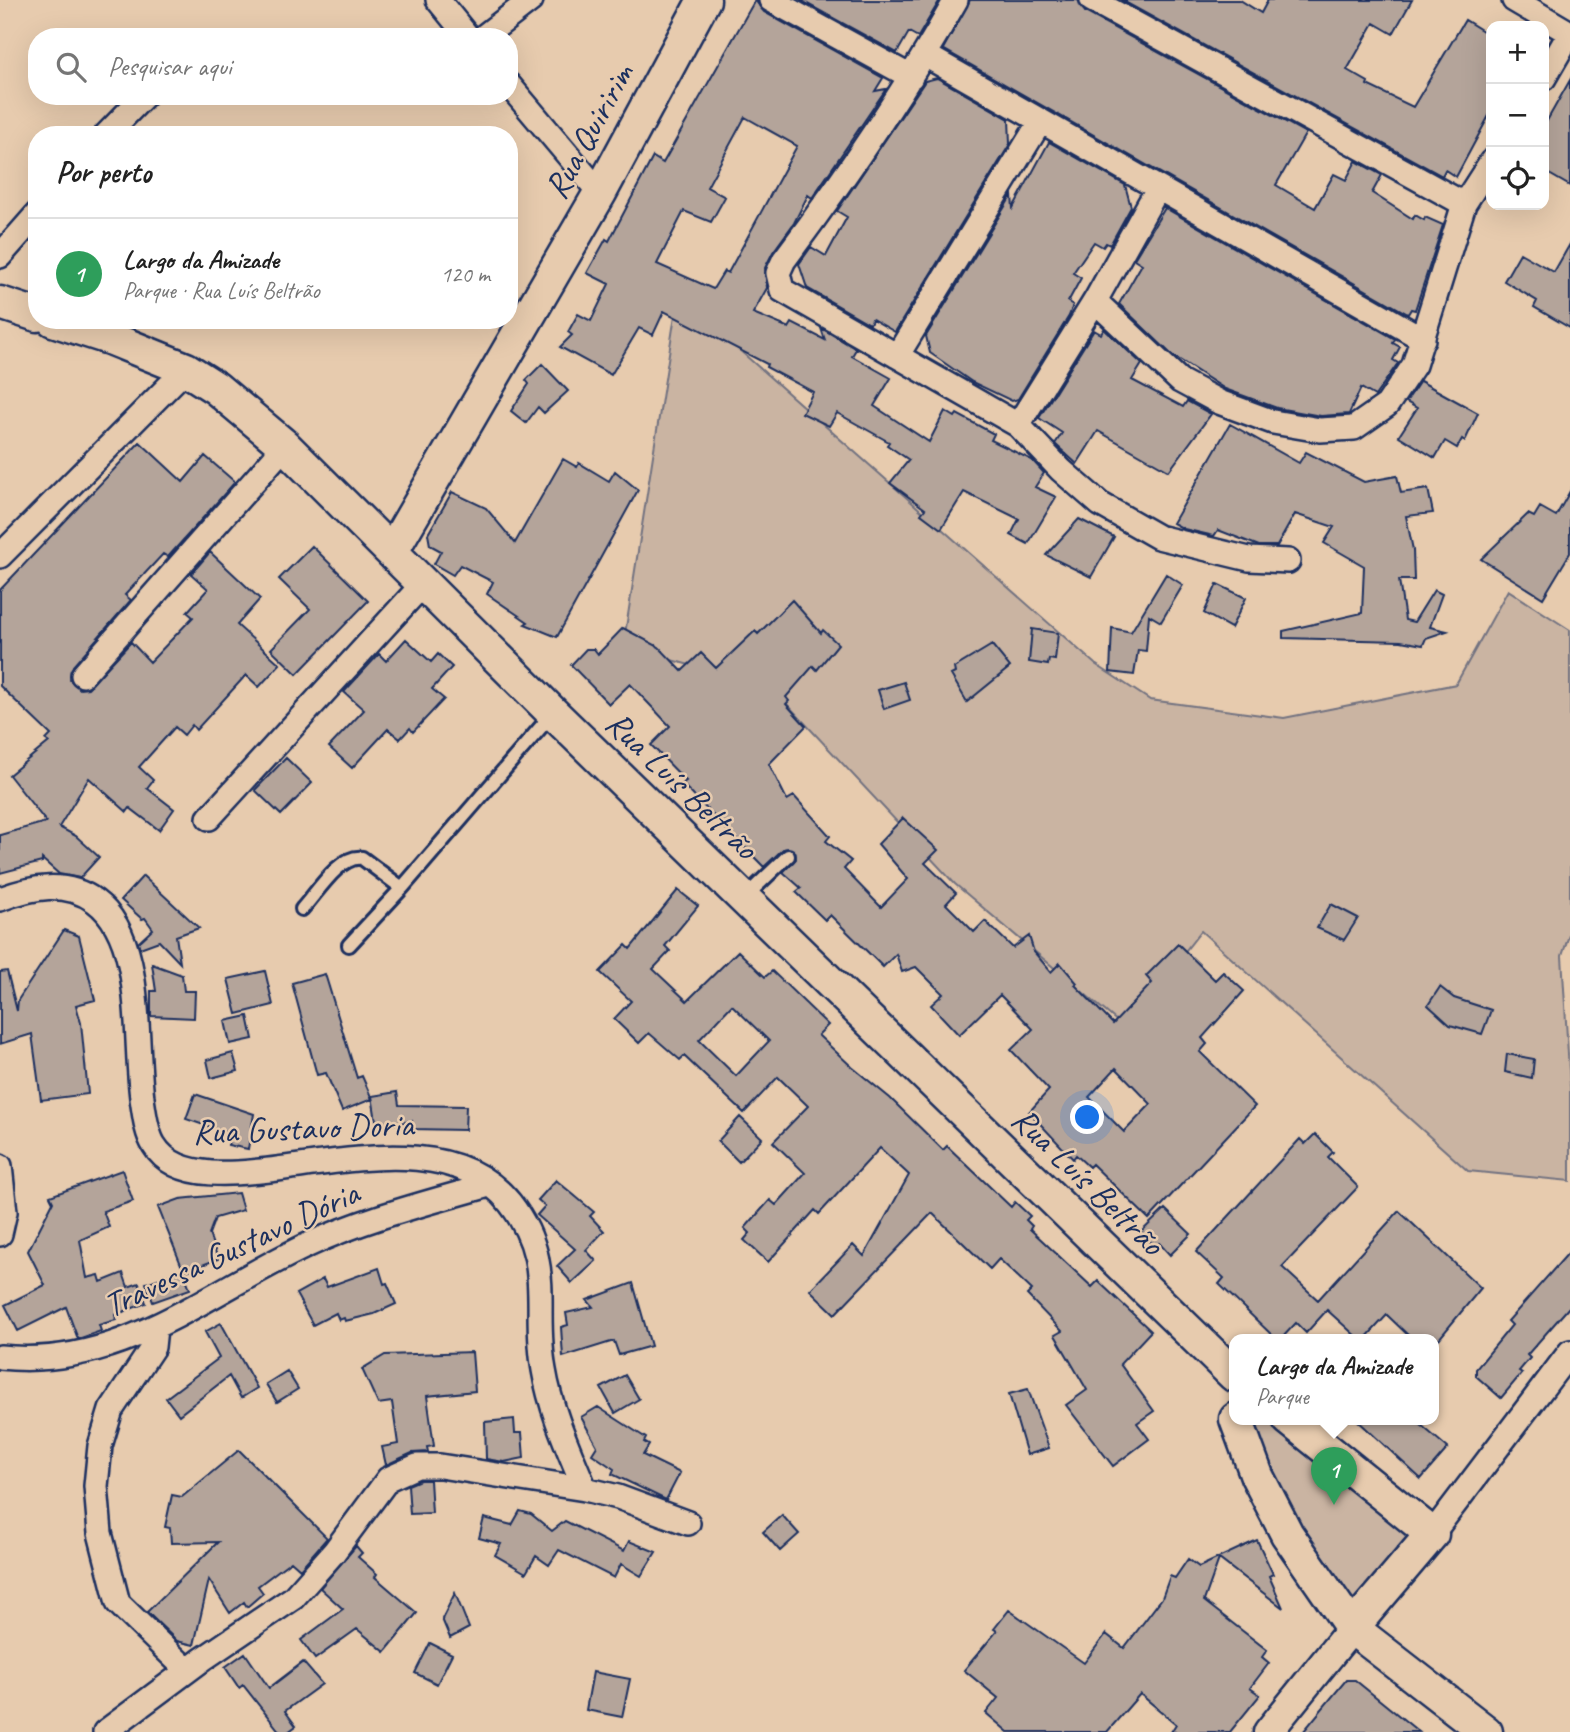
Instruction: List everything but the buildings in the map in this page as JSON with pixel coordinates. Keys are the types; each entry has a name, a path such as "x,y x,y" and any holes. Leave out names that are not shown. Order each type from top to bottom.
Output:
{"main road":[{"name":"Rua Quiririm","path":"392,551 600,193 704,0"},
{"path":"0,303 28,312"},
{"name":"Rua Luís Beltrão","path":"81,329 186,369 216,388 285,446 553,713 1227,1369"},
{"name":"Rua Luís Beltrão","path":"1238,1425 1257,1476 1287,1534 1352,1628 1486,1732"},
{"path":"1296,1425 1432,1534 1352,1628"}],"street":[{"path":"438,0 461,28"},
{"path":"495,28 531,0"},
{"path":"771,0 911,77"},
{"path":"956,0 925,55 836,190 783,260 778,273 779,283 787,295 1018,425 1060,470 1100,504 1158,537 1249,559 1288,561"},
{"path":"1092,0 1464,204"},
{"path":"1514,0 1570,33 1549,69"},
{"path":"925,55 1157,190 1423,339"},
{"path":"518,96 600,193"},
{"path":"115,126 135,105"},
{"path":"897,356 1040,122"},
{"path":"1095,301 1180,381 1219,402 1273,422 1320,430 1354,428 1387,405 1415,365 1464,204 1486,170"},
{"path":"1018,425 1095,301 1157,190"},
{"path":"0,256 28,224"},
{"path":"0,556 186,369"},
{"path":"83,674 285,446"},
{"path":"209,818 423,584"},
{"name":"Rua Gustavo Doria","path":"0,899 30,888 59,887 85,893 109,911 124,936 132,971 137,1069 146,1124 154,1145 170,1163 186,1170 202,1172 256,1172 368,1157 400,1156 453,1162 489,1185 509,1202 534,1244 539,1262 543,1367 548,1391 585,1489"},
{"path":"0,1166 5,1212 0,1234"},
{"name":"Travessa Gustavo Dória","path":"0,1357 51,1359 102,1350 155,1328 306,1246 368,1219 489,1185"},
{"path":"155,1328 153,1347 111,1410 100,1446 96,1486 100,1533 118,1603 187,1670"},
{"path":"1432,1534 1570,1352"},
{"path":"105,1732 187,1670 293,1598 334,1552 388,1479 416,1466 476,1469 585,1489 688,1523"},
{"path":"1268,1732 1352,1628"}],"lane":[{"path":"349,945 402,888 553,713"},
{"path":"743,898 788,856"},
{"path":"302,909 342,864 355,857 362,858 402,888"}],"shaded area":[{"path":"678,296 1095,664 1150,700 1284,718 1456,684 1508,590 1570,630 1570,932 1562,956 1570,1087 1570,1181 1468,1171 1201,931 1125,1028 955,884 771,687 623,647"},
{"path":"1239,1425 1296,1425 1432,1534 1352,1628"}],"place":[{"name":"Largo da Amizade","path":"1334,1505"}]}
